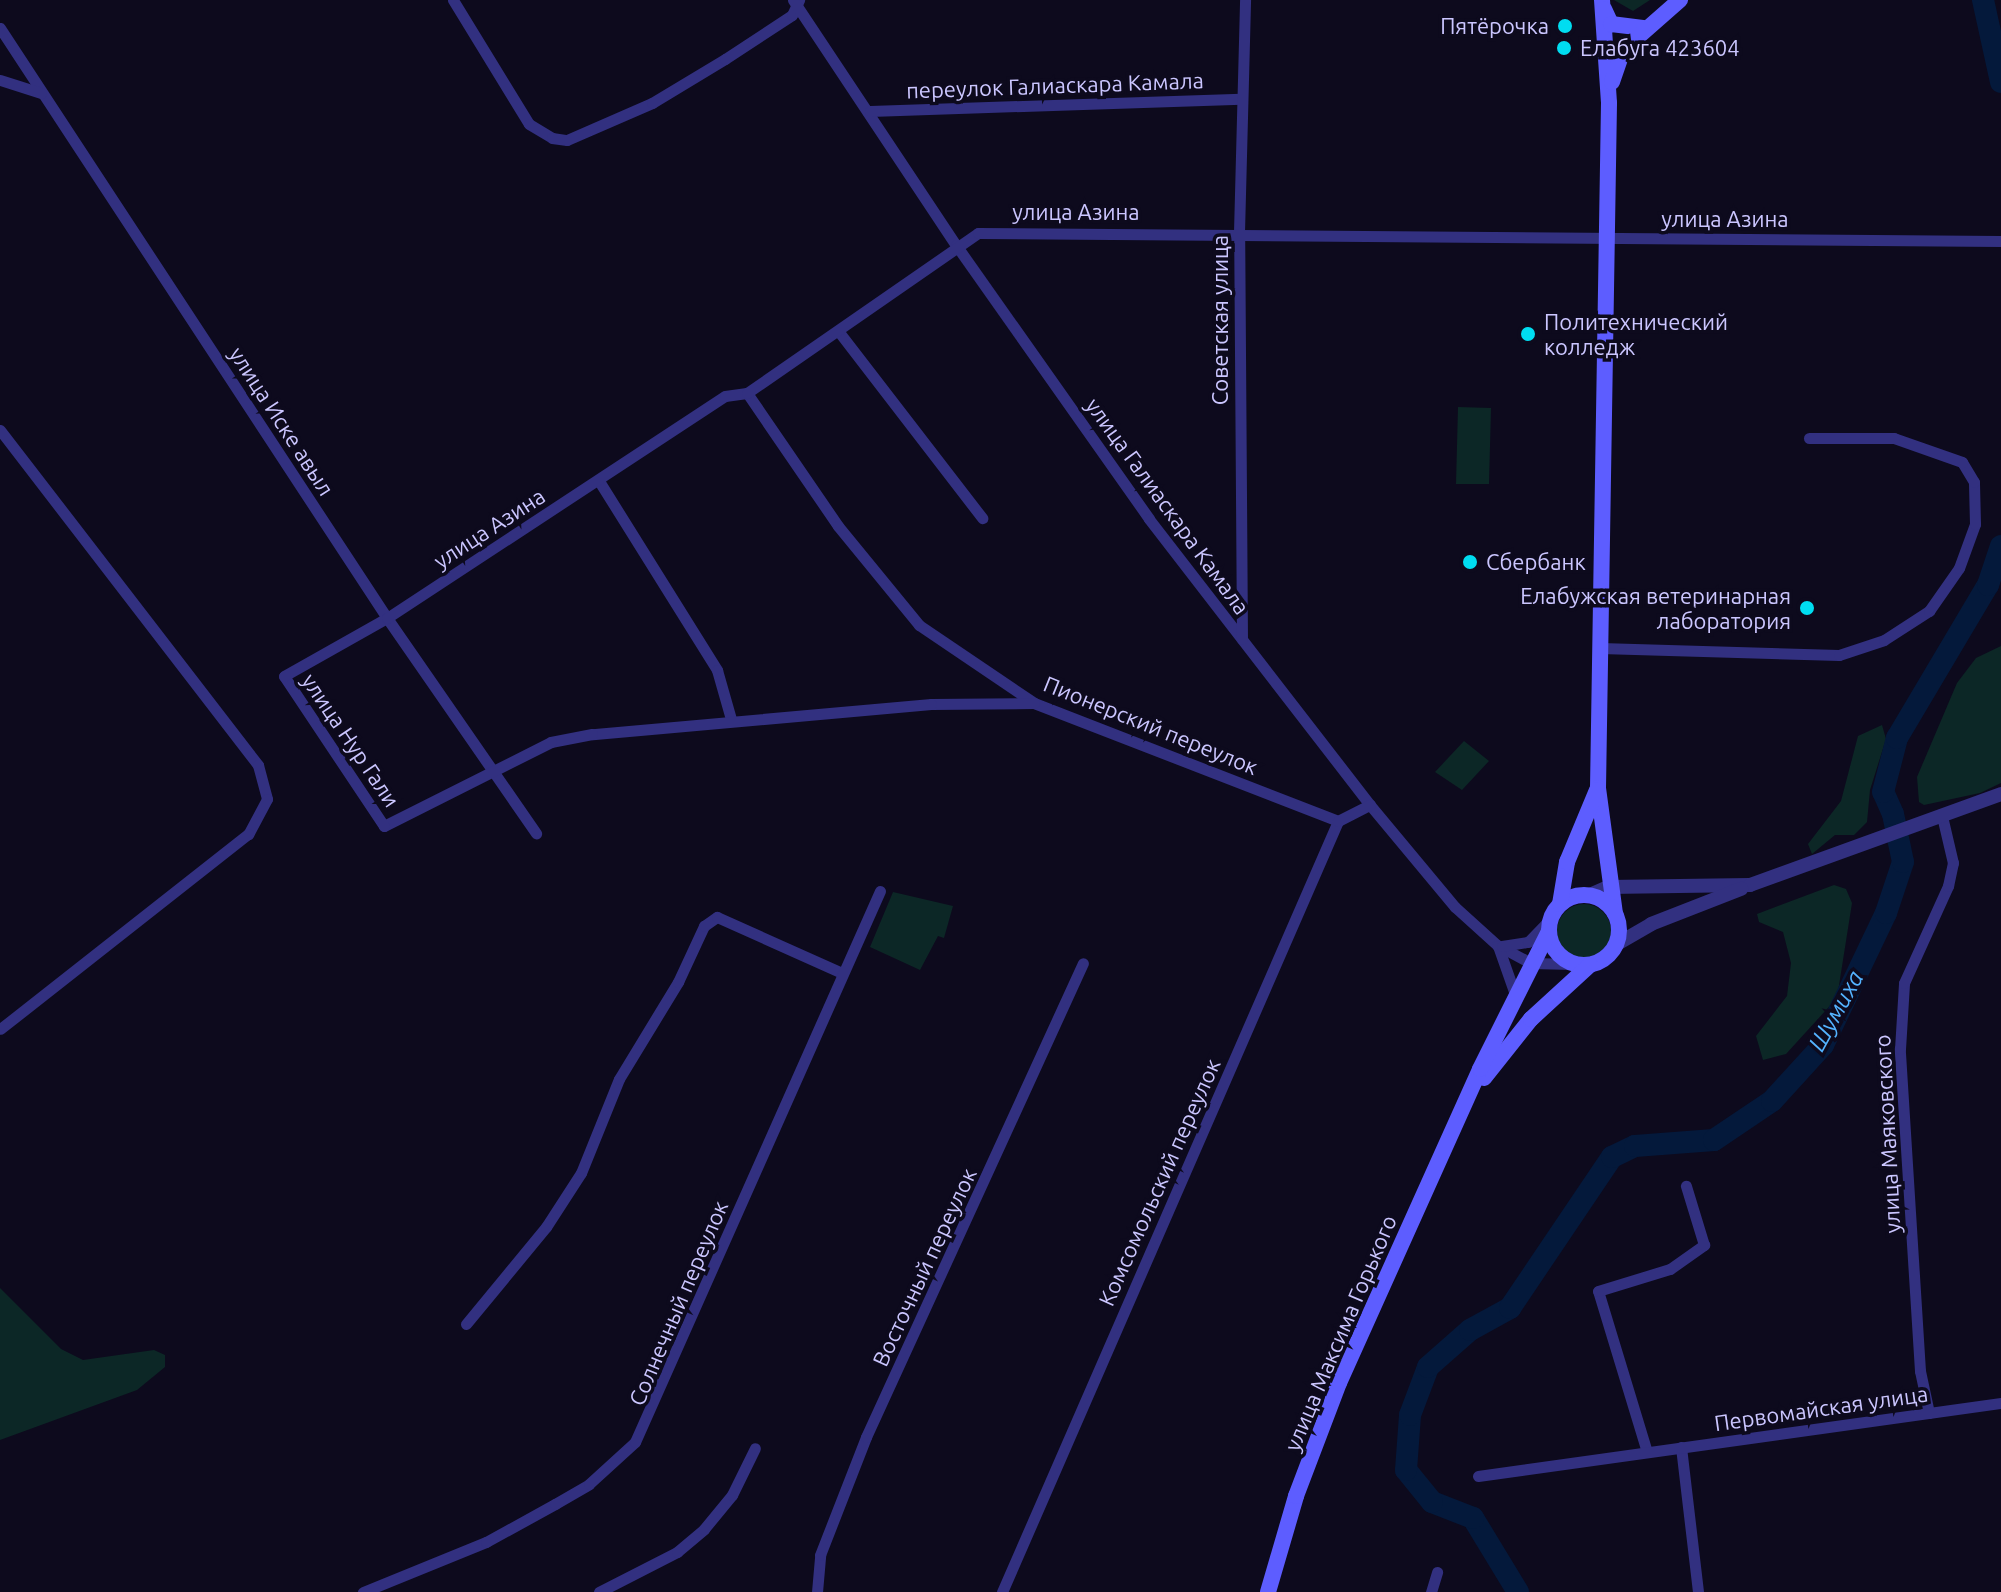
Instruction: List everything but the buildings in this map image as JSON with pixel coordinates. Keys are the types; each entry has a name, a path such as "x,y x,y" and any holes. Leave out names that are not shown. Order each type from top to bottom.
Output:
{"main road":[{"path":"1609,103 1614,69 1623,50 1680,0"},
{"path":"1602,2 1611,24 1645,28"},
{"path":"1602,2 1609,103 1598,788 1617,944"},
{"path":"1598,788 1567,862 1560,904 1590,895 1615,913"},
{"name":"улица Максима Горького","path":"1268,1592 1296,1496 1339,1383 1560,904"},
{"path":"1549,925 1556,952 1582,965"},
{"name":"улица Максима Горького","path":"1470,1099 1514,1038 1582,965 1611,954 1617,944"}],"street":[{"path":"453,0 529,124 552,138 580,137 652,103 792,15 796,2"},
{"name":"Советская улица","path":"1242,639 1239,232 1245,0"},
{"name":"улица Галиаскара Камала","path":"796,2 956,245 1149,519 1370,805 1455,907 1497,945 1531,963 1582,965"},
{"name":"улица Иске авыл","path":"0,28 387,618 536,833"},
{"path":"0,80 42,93"},
{"name":"переулок Галиаскара Камала","path":"870,111 1241,99"},
{"name":"улица Азина","path":"284,676 387,618 725,396 747,393 839,332 956,245 978,233 1239,232 2001,241"},
{"path":"839,332 982,518"},
{"name":"Пионерский переулок","path":"747,393 838,526 919,625 1034,703 1338,821"},
{"path":"0,430 258,765 267,799 248,834 0,1029"},
{"path":"1600,648 1839,655 1884,640 1929,611 1959,568 1975,524 1974,482 1962,462 1894,438 1809,438"},
{"path":"599,481 717,670 731,719"},
{"name":"улица Нур Гали","path":"284,676 384,826 492,771"},
{"path":"492,771 551,742 625,728 935,704 1034,703"},
{"path":"1617,944 1651,924 1750,885 2001,794"},
{"path":"1338,821 1370,805"},
{"name":"улица Маяковского","path":"1929,1413 1920,1371 1900,1049 1904,983 1948,886 1953,863 1942,816"},
{"name":"Комсомольский переулок","path":"1002,1592 1338,821"},
{"path":"1590,895 1608,887 1750,885"},
{"name":"Солнечный переулок","path":"363,1592 486,1542 555,1504 589,1484 635,1442 880,891"},
{"path":"466,1324 546,1227 581,1173 619,1079 678,982 704,926 717,917 842,973"},
{"path":"1516,1000 1511,971 1497,945 1528,942 1549,925"},
{"name":"Восточный переулок","path":"817,1592 820,1555 866,1437 1083,963"},
{"path":"1647,1452 1598,1291 1670,1269 1704,1245 1686,1186"},
{"name":"Первомайская улица","path":"1478,1476 2001,1403"},
{"path":"1681,1447 1698,1592"},
{"path":"599,1592 677,1552 704,1529 732,1495 755,1448"},
{"path":"1431,1592 1437,1572"}],"green space":[{"path":"1614,0 1650,0 1633,11"},
{"path":"1458,407 1491,408 1489,484 1456,484"},
{"path":"2001,646 2001,783 1980,793 1924,805 1919,802 1917,777 1957,683 1976,658"},
{"path":"1882,725 1886,739 1870,790 1867,822 1854,835 1835,835 1812,854 1808,844 1841,801 1858,736"},
{"path":"1464,741 1489,761 1462,790 1435,772"},
{"path":"1834,885 1846,889 1852,903 1837,998 1786,1054 1763,1060 1756,1036 1787,996 1791,963 1783,932 1759,922 1757,914"},
{"path":"893,892 953,906 944,938 938,936 920,970 870,947"},
{"path":"1584,904 1603,912 1611,931 1603,950 1584,958 1565,950 1557,931 1565,912"},
{"path":"0,1288 61,1349 83,1360 154,1350 165,1355 165,1367 137,1390 0,1440"}],"waterway":[{"name":"Шумиха","path":"1983,0 2001,82"},
{"name":"Шумиха","path":"1518,1592 1473,1518 1432,1502 1406,1470 1410,1415 1428,1367 1470,1330 1510,1308 1612,1157 1635,1146 1714,1140 1772,1101 1823,1045 1886,913 1903,862 1893,814 1883,792 1897,738 1988,585 2001,546"}],"place":[{"name":"Пятёрочка","path":"1565,26"},
{"name":"Елабуга 423604","path":"1564,48"},
{"name":"Политехнический колледж","path":"1528,334"},
{"name":"Сбербанк","path":"1470,562"},
{"name":"Елабужская ветеринарная лаборатория","path":"1807,608"}]}
